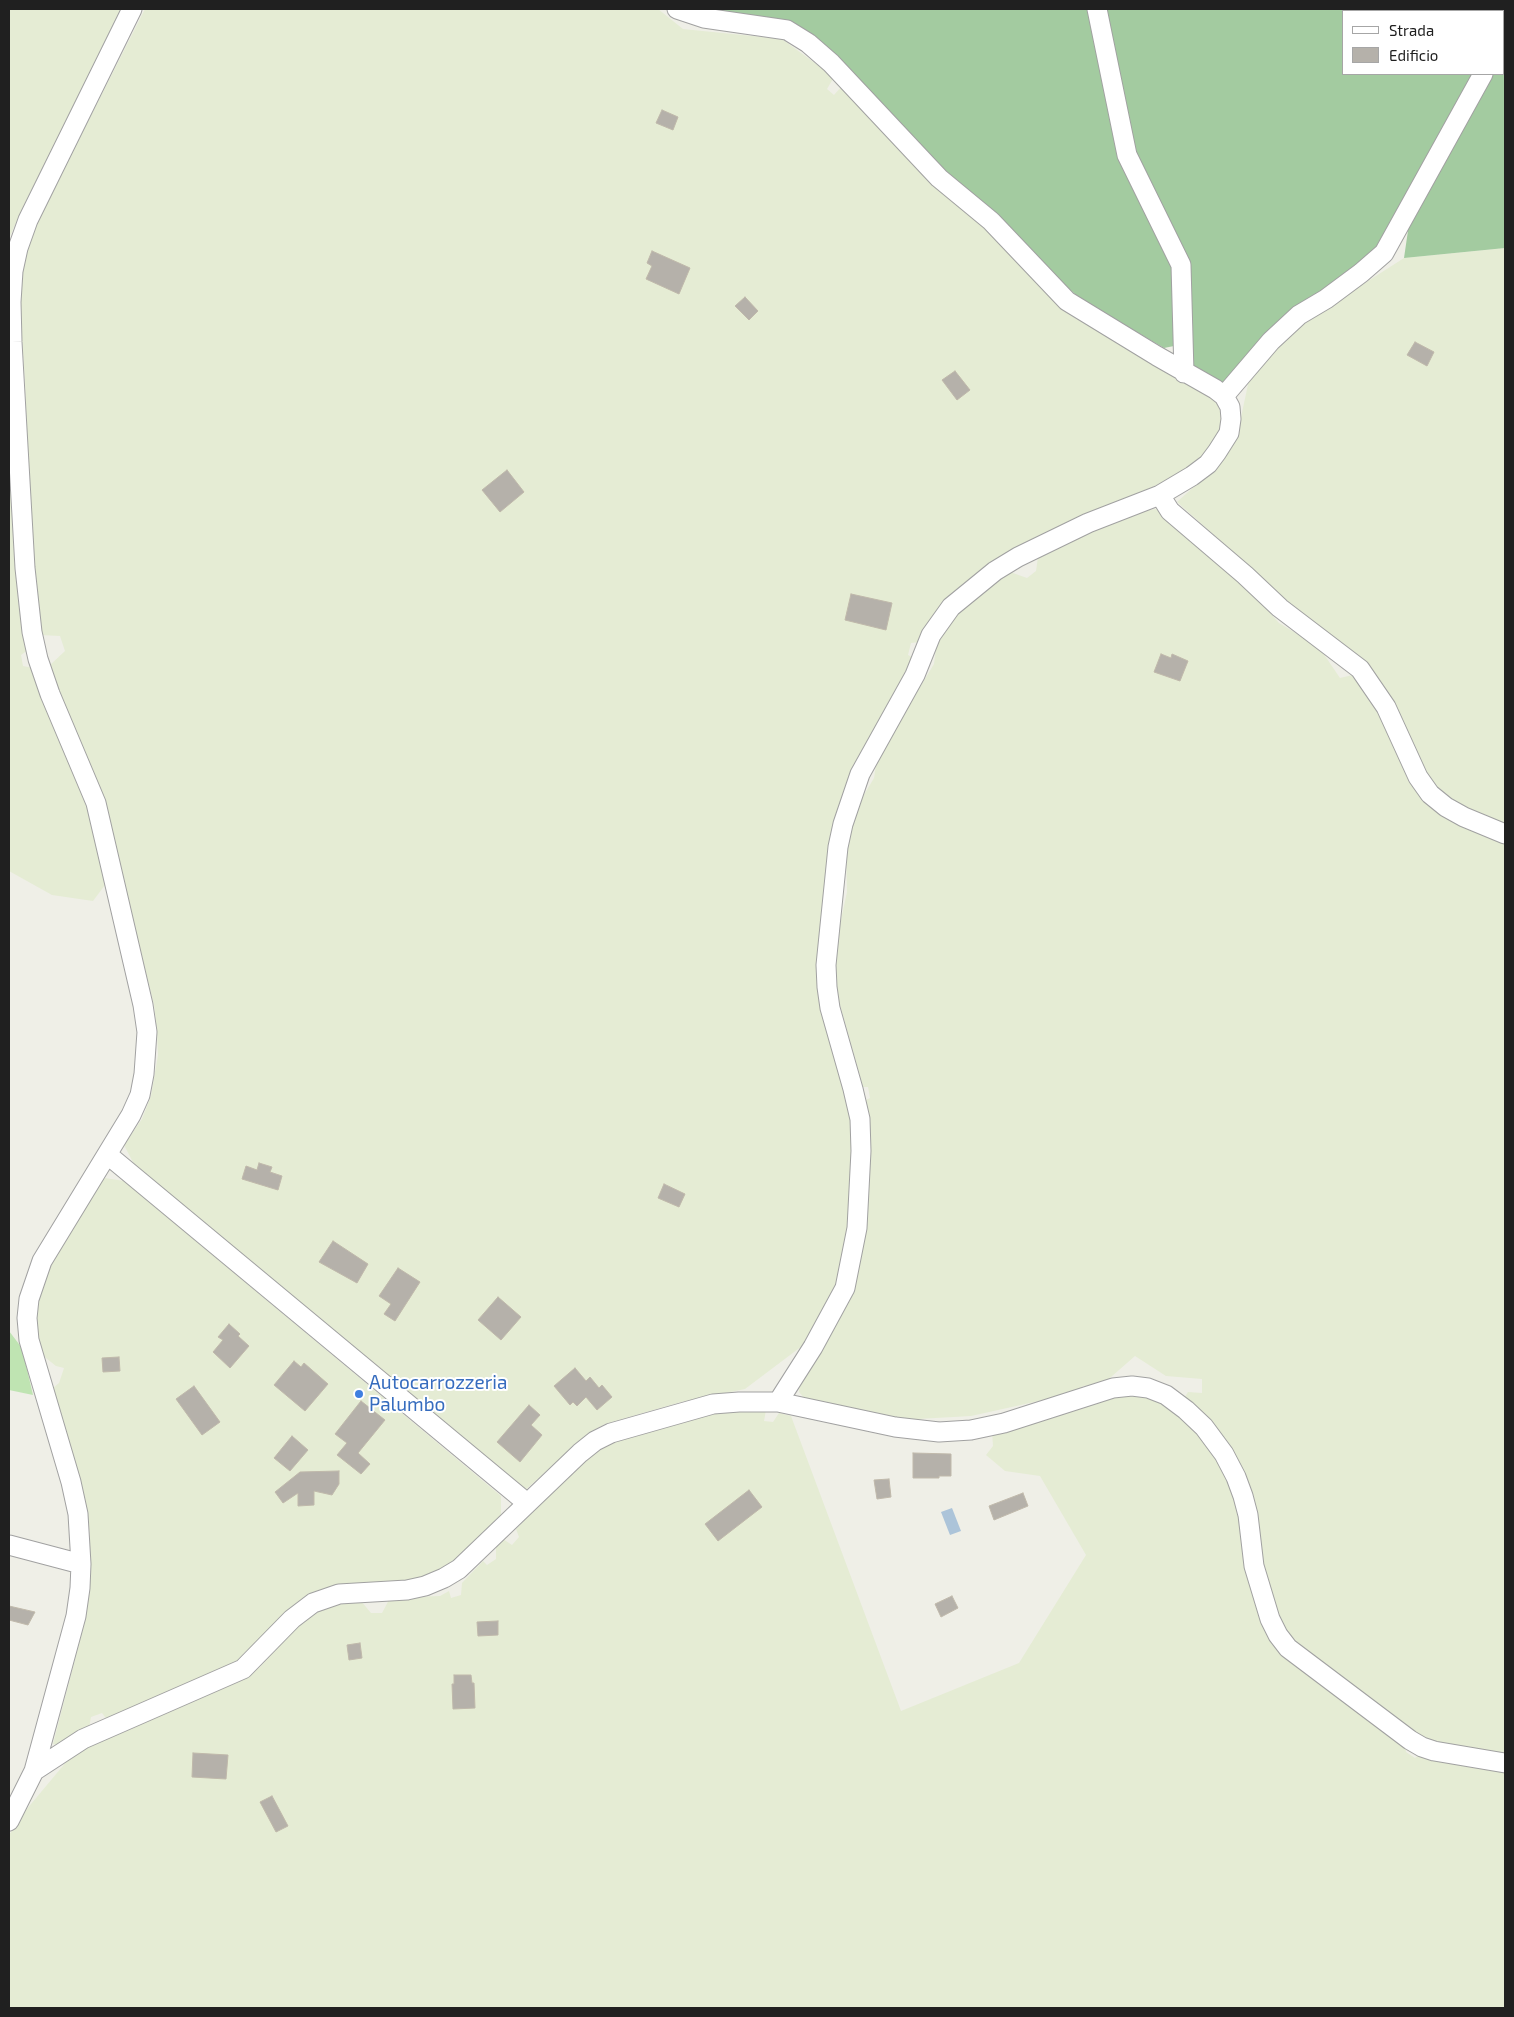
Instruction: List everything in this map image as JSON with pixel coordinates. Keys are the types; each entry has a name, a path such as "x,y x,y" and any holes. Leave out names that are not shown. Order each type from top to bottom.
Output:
{"street":[{"path":"9,1821 34,1771 76,1616 81,1564 78,1514 71,1482 29,1340 27,1318 34,1282 42,1261 131,1115 140,1095 147,1055 147,1032 143,1005 96,803 50,694 38,659 32,632 25,568 11,302 16,255 28,220 132,9"},
{"path":"677,9 704,18 787,30 808,43 831,62 939,178 991,221 1067,301 1184,373 1215,389 1224,396 1230,407 1231,419 1229,433 1208,464 1160,495 1088,523 1018,557 996,571 951,608 931,635 915,675 860,774 843,824 838,847 826,964 830,1008 860,1119 861,1151 857,1228 846,1288 813,1347 778,1402"},
{"path":"1097,9 1127,155 1180,265 1184,373"},
{"path":"1224,396 1266,347 1298,315 1326,299 1384,253 1482,75"},
{"path":"1160,495 1170,511 1245,575 1280,608 1360,669 1386,707 1418,777 1430,794 1446,807 1464,817 1505,834"},
{"path":"108,1155 527,1503"},
{"path":"34,1771 83,1739 243,1669 292,1619 313,1603 340,1594 407,1590 425,1586 459,1570 580,1453 595,1441 611,1433 713,1404 739,1402 778,1402 895,1427 939,1432 971,1430 1004,1423 1113,1388 1132,1386 1148,1388 1166,1395 1204,1427 1224,1454 1236,1478 1248,1516 1254,1566 1270,1619 1278,1636 1288,1648 1410,1740 1422,1747 1434,1751 1505,1762"},
{"path":"9,1545 81,1564"}],"green space":[{"path":"9,9 122,9 22,209 10,236 9,243"},
{"path":"145,9 658,9 683,29 782,39 834,77 827,89 834,95 842,86 955,204 989,227 1070,315 1208,393 1217,403 1221,414 1221,427 1215,447 1187,471 1008,553 920,642 911,643 908,655 914,658 854,770 819,964 853,1118 851,1228 840,1289 810,1340 745,1389 681,1402 605,1424 592,1431 524,1491 135,1166 124,1145 142,1119 151,1096 158,1055 154,1005 111,832 49,666 65,651 60,636 40,635 32,568 25,381 20,310 26,251 36,224"},
{"path":"706,9 1092,9 1122,159 1175,267 1179,345 1164,348 1082,300 992,213 943,171 832,52 762,17"},
{"path":"1101,9 1505,9 1504,26 1504,10 1342,10 1342,75 1476,75 1378,250 1222,384 1189,364 1186,264 1131,154"},
{"path":"1505,49 1505,248 1404,258 1410,217 1490,75 1504,75"},
{"path":"1505,248 1505,826 1477,815 1436,791 1391,702 1285,603 1250,567 1177,502 1207,475 1228,452 1240,422 1250,375 1301,324 1404,258"},
{"path":"9,430 18,601 28,650 21,655 23,666 33,668 84,794 96,835 105,885 93,901 52,895 9,871"},
{"path":"1156,509 1251,591 1279,623 1319,647 1340,678 1357,674 1371,692 1415,781 1505,841 1505,1757 1476,1754 1413,1735 1282,1632 1259,1563 1252,1513 1183,1400 1188,1392 1202,1393 1202,1379 1166,1376 1135,1356 1103,1384 1083,1386 1075,1393 971,1416 900,1420 806,1400 799,1392 800,1380 852,1290 864,1101 870,1098 868,1087 863,1087 835,987 836,943 847,892 846,848 859,803 874,778 877,758 934,664 937,640 946,623 976,596 1010,572 1027,578 1036,571 1038,557 1054,551 1073,539 1102,528 1125,514"},
{"path":"105,1178 124,1181 501,1496 501,1521 456,1563 426,1579 328,1587 310,1597 238,1661 108,1721 102,1713 91,1717 89,1728 59,1745 53,1744 85,1621 89,1590 90,1536 87,1513 53,1388 59,1383 64,1368 56,1366 41,1354 35,1316 37,1300 51,1264 99,1183"},
{"path":"9,1331 22,1348 33,1395 9,1390"},
{"path":"1112,1392 1163,1399 1201,1429 1238,1496 1246,1569 1257,1610 1269,1638 1282,1651 1405,1745 1406,1752 1415,1758 1422,1752 1505,1767 1505,2008 9,2008 9,1835 26,1810 67,1761 81,1750 242,1679 260,1667 304,1619 317,1611 330,1606 361,1601 371,1613 382,1613 390,1598 440,1596 449,1591 451,1598 461,1595 462,1583 483,1561 487,1565 496,1559 496,1547 503,1539 512,1545 519,1537 516,1529 589,1455 613,1442 712,1413 766,1410 764,1421 773,1422 779,1413 791,1416 901,1711 1019,1663 1086,1555 1040,1476 1005,1471 986,1455 993,1446 992,1432"}],"water":[{"path":"952,1508 961,1531 950,1535 941,1512"}],"building":[{"path":"662,110 678,117 673,130 656,123"},
{"path":"652,251 690,268 679,294 646,279 652,266 647,263"},
{"path":"745,297 758,311 749,320 735,306"},
{"path":"1415,342 1434,352 1427,366 1407,355"},
{"path":"955,371 970,390 957,400 942,380"},
{"path":"507,470 524,492 500,512 482,490"},
{"path":"851,594 892,603 886,630 845,620"},
{"path":"1161,654 1171,658 1172,654 1188,661 1180,681 1154,672"},
{"path":"259,1163 272,1167 270,1172 282,1176 278,1190 242,1179 246,1166 257,1170"},
{"path":"664,1184 685,1194 679,1207 658,1198"},
{"path":"333,1241 368,1264 357,1283 319,1262"},
{"path":"398,1268 420,1282 395,1321 384,1314 391,1304 379,1296"},
{"path":"498,1297 521,1317 501,1340 478,1320"},
{"path":"229,1324 249,1346 230,1368 213,1352 223,1340 218,1337"},
{"path":"119,1357 120,1371 103,1372 102,1358"},
{"path":"294,1361 301,1367 304,1363 328,1384 305,1411 274,1385"},
{"path":"575,1368 586,1381 590,1377 599,1388 602,1385 612,1397 597,1410 586,1397 577,1406 573,1402 570,1405 554,1386"},
{"path":"194,1386 220,1422 202,1435 176,1399"},
{"path":"361,1401 385,1420 358,1453 370,1464 361,1474 337,1455 347,1443 335,1434"},
{"path":"529,1405 540,1415 531,1425 542,1435 520,1462 497,1442"},
{"path":"292,1436 308,1450 290,1471 274,1458"},
{"path":"913,1453 951,1454 951,1476 913,1478"},
{"path":"339,1471 339,1484 332,1495 314,1491 314,1505 298,1506 298,1493 283,1503 275,1492 300,1472"},
{"path":"889,1479 891,1497 877,1499 874,1480"},
{"path":"749,1490 762,1507 718,1541 705,1524"},
{"path":"1023,1493 1028,1506 994,1520 989,1506"},
{"path":"952,1596 958,1608 941,1617 935,1604"},
{"path":"9,1606 35,1612 28,1625 9,1620"},
{"path":"498,1621 498,1635 478,1636 477,1622"},
{"path":"360,1643 362,1658 349,1660 347,1645"},
{"path":"454,1675 471,1675 472,1683 474,1683 475,1708 453,1709 452,1684 454,1684"},
{"path":"193,1753 228,1755 226,1779 192,1777"},
{"path":"272,1796 288,1826 276,1832 260,1802"}],"place":[{"name":"Autocarrozzeria Palumbo","path":"359,1394"}]}
